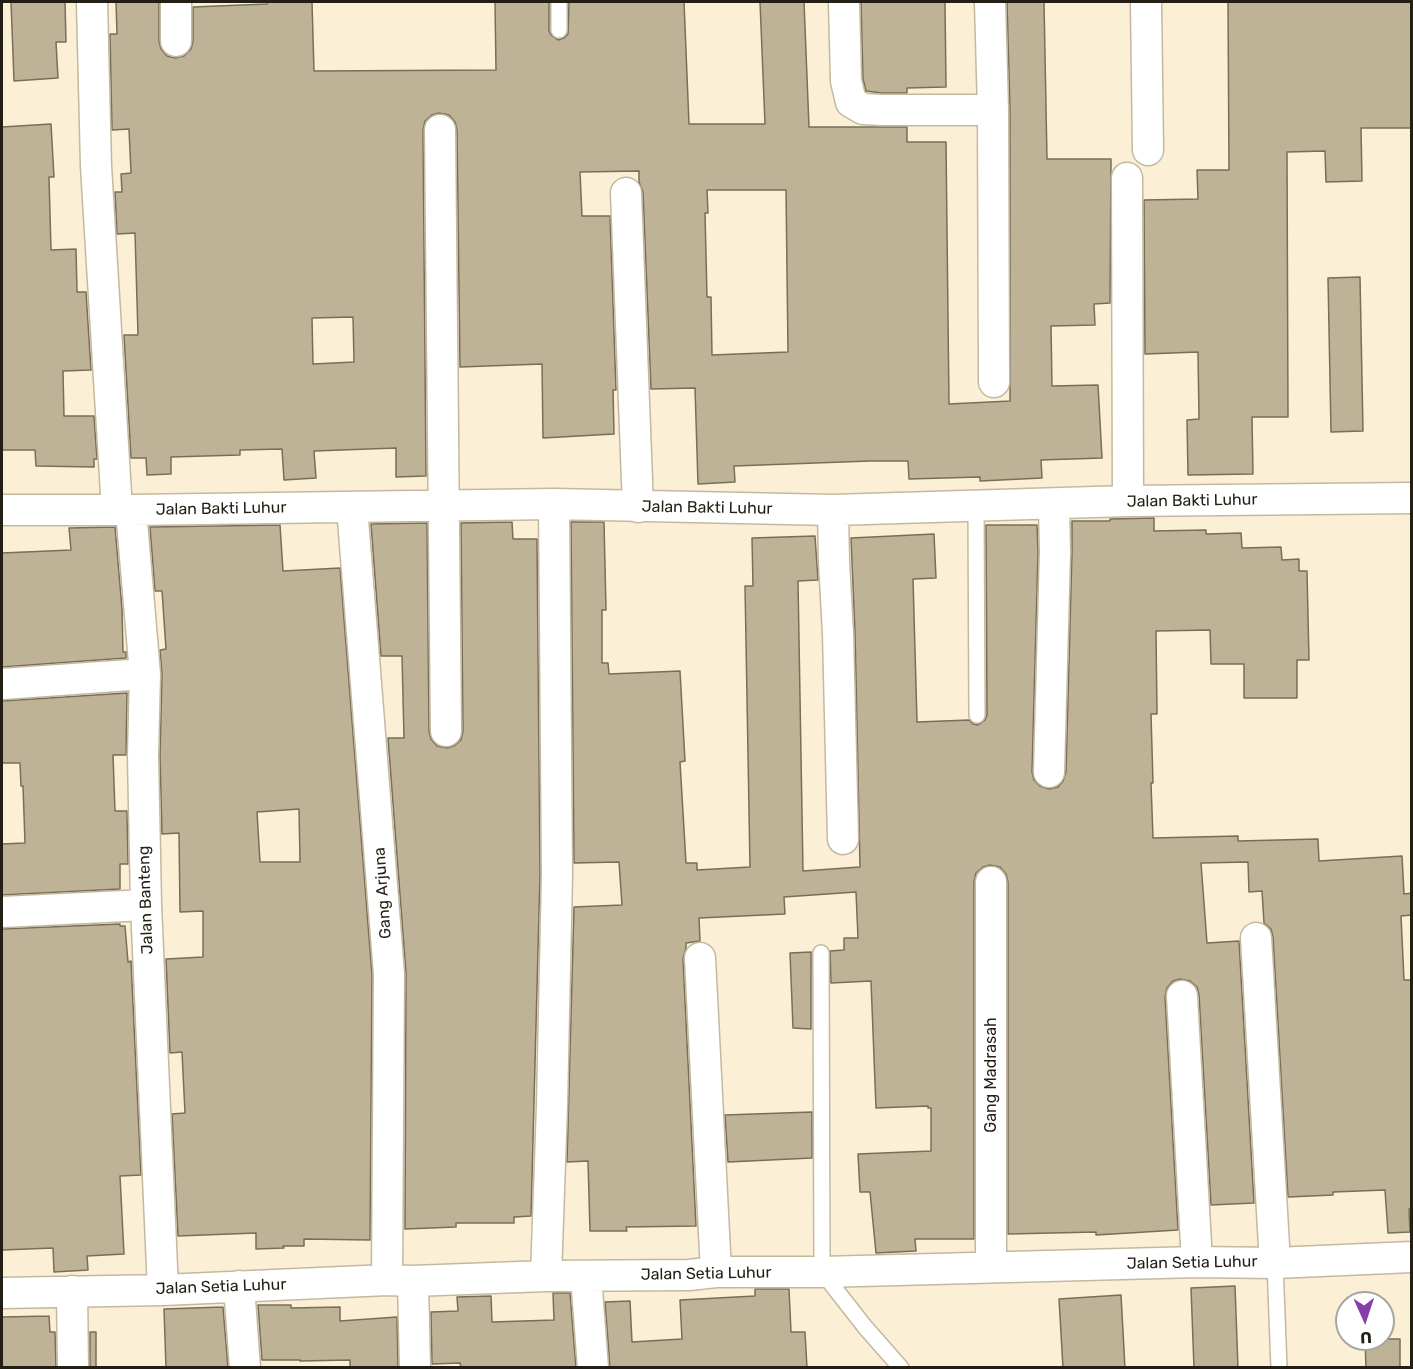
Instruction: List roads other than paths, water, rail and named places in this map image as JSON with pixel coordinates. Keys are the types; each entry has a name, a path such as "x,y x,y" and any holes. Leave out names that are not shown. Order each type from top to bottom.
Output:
{"street":[{"name":"Jalan Banteng","path":"92,2 96,166 124,510 145,674 143,756 146,905 163,1290"},
{"path":"176,2 176,41"},
{"path":"844,2 846,81 851,102 863,109 993,110"},
{"path":"990,2 993,110 994,382"},
{"path":"1146,2 1149,150"},
{"path":"440,130 446,730"},
{"path":"1127,177 1128,501"},
{"path":"626,193 638,507"},
{"name":"Jalan Bakti Luhur","path":"2,510 444,507 554,504 833,510 1128,501 1412,498"},
{"path":"546,1276 557,874 554,504"},
{"path":"1049,772 1055,552 1054,504"},
{"name":"Gang Arjuna","path":"352,507 389,974 400,1280 415,1368"},
{"path":"833,510 843,839"},
{"path":"2,684 145,674"},
{"name":"Gang Madrasah","path":"991,882 991,1267"},
{"path":"2,912 146,905"},
{"path":"1256,938 1275,1263"},
{"path":"700,958 716,1272"},
{"path":"1182,996 1197,1262"},
{"name":"Jalan Setia Luhur","path":"2,1293 163,1290 546,1276 688,1275 716,1272 822,1272 1197,1262 1275,1263 1412,1257"},
{"path":"586,1276 593,1368"},
{"path":"239,1286 245,1368"},
{"path":"72,1291 73,1368"}],"lane":[{"path":"559,2 559,30"},
{"path":"976,507 977,715"},
{"path":"821,953 822,1272 901,1368"},
{"path":"1275,1263 1279,1368"}]}
